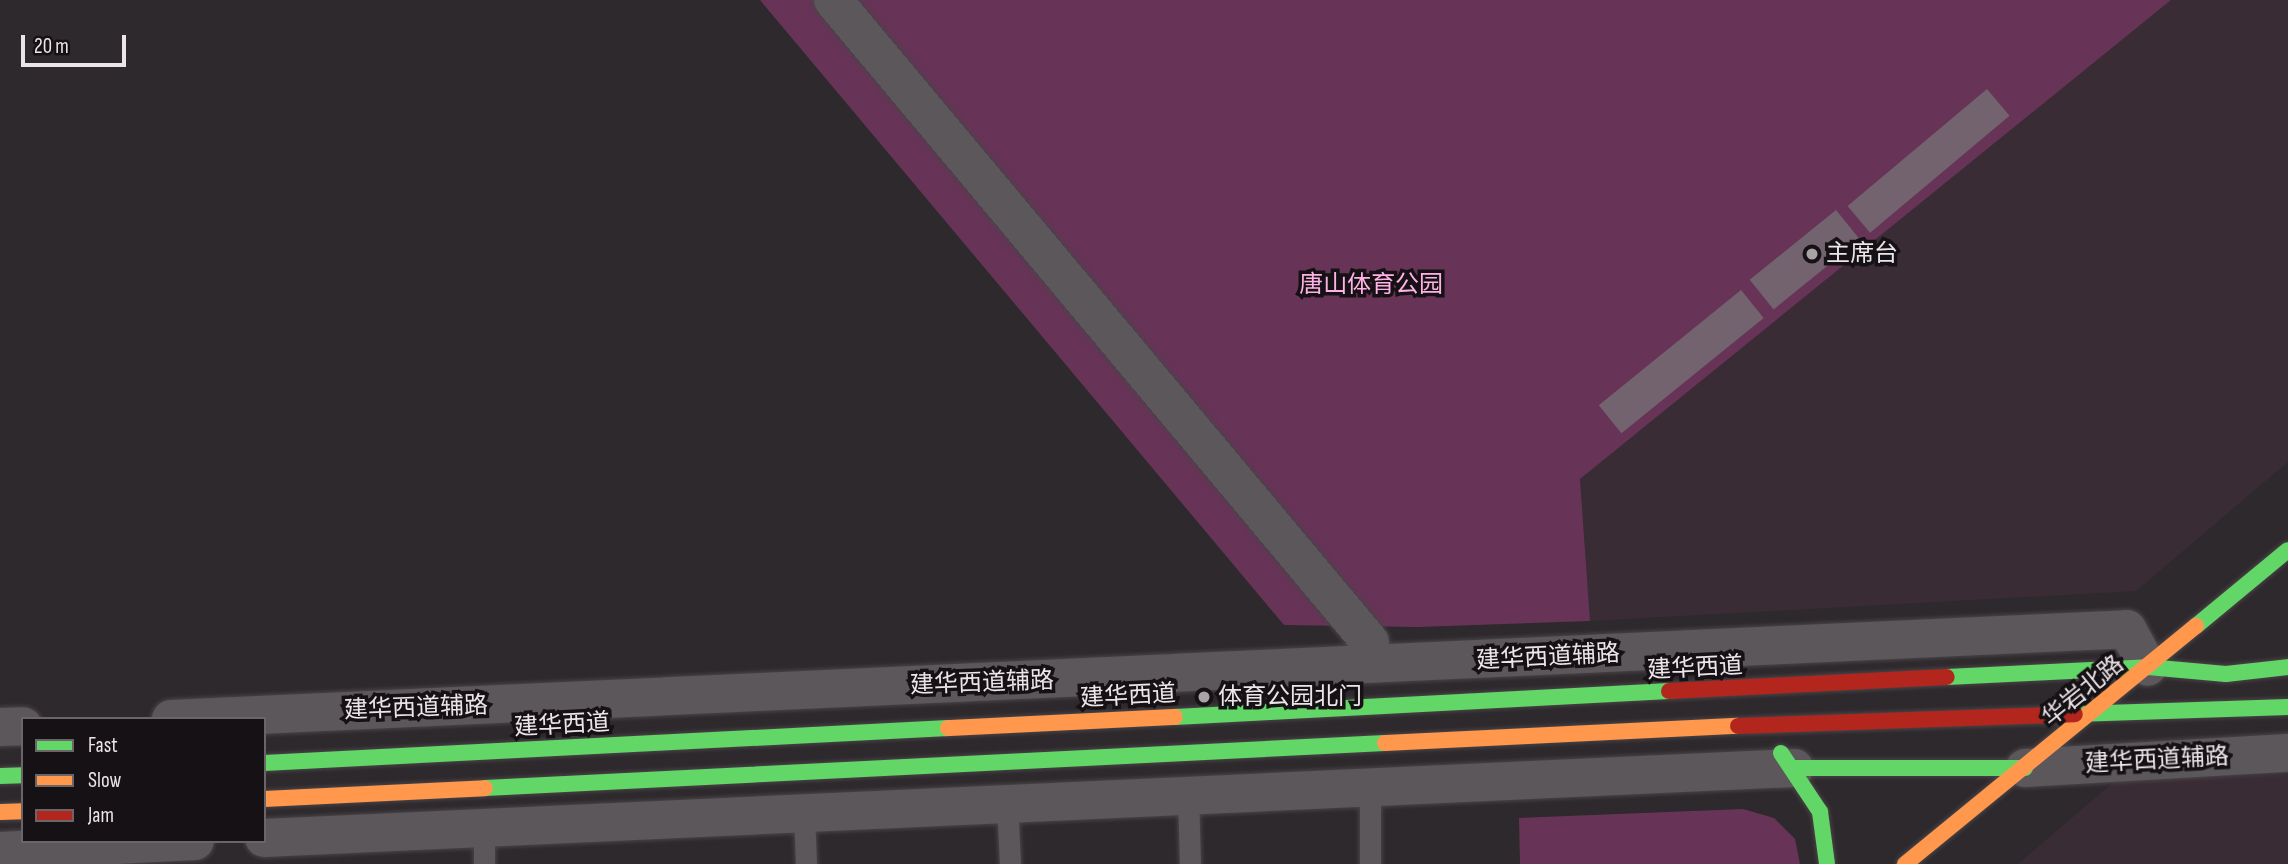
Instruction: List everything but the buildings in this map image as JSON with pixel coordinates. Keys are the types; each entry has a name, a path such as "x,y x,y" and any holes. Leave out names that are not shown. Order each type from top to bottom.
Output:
{"main road":[{"name":"华岩北路","path":"1905,864 2093,714 2288,550"},
{"name":"建华西道","path":"266,763 2148,667 2226,674 2288,667"},
{"path":"266,799 1755,725 2288,708"},
{"path":"1755,725 1794,768 1820,812 1827,864"},
{"path":"1794,768 2025,768"},
{"path":"0,776 21,775"},
{"path":"0,812 21,811"}],"street":[{"path":"833,0 1370,642"},
{"name":"建华西道辅路","path":"214,717 2127,629 2148,667"},
{"path":"0,727 21,726"},
{"name":"建华西道辅路","path":"2025,768 2288,753"},
{"path":"266,838 484,846 804,812 1794,768"},
{"path":"0,851 149,850 185,843"}],"lane":[{"path":"1370,786 1370,864"},
{"path":"1188,793 1190,864"},
{"path":"1007,802 1010,864"},
{"path":"804,812 806,864"}],"shaded area":[{"path":"2171,0 2288,0 2288,462 2136,591 1590,621 1580,479"},
{"path":"2288,775 2288,864 2018,864 2116,780"}],"green space":[{"name":"唐山体育公园","path":"760,0 2171,0 1580,479 1590,621 1417,627 1284,625"},
{"path":"1743,809 1774,818 1795,839 1800,864 1520,864 1519,818"}],"traffic: fast":[{"path":"2196,626 2288,550"},
{"path":"1947,677 2148,667 2226,674 2288,667"},
{"path":"1175,717 1669,691"},
{"path":"2075,714 2288,707"},
{"path":"266,763 948,728"},
{"path":"485,788 1385,743"},
{"path":"1781,753 1820,812 1827,864"},
{"path":"1794,768 2025,768"},
{"path":"0,776 21,775"}],"traffic: slow":[{"path":"1905,864 2196,626"},
{"path":"948,728 1175,717"},
{"path":"1385,743 1738,726"},
{"path":"266,799 485,788"},
{"path":"0,812 21,811"}],"traffic: jam":[{"path":"1669,691 1947,677"},
{"path":"1738,726 2075,714"}],"place":[{"name":"主席台","path":"1812,254"},
{"name":"体育公园北门","path":"1204,697"}]}
